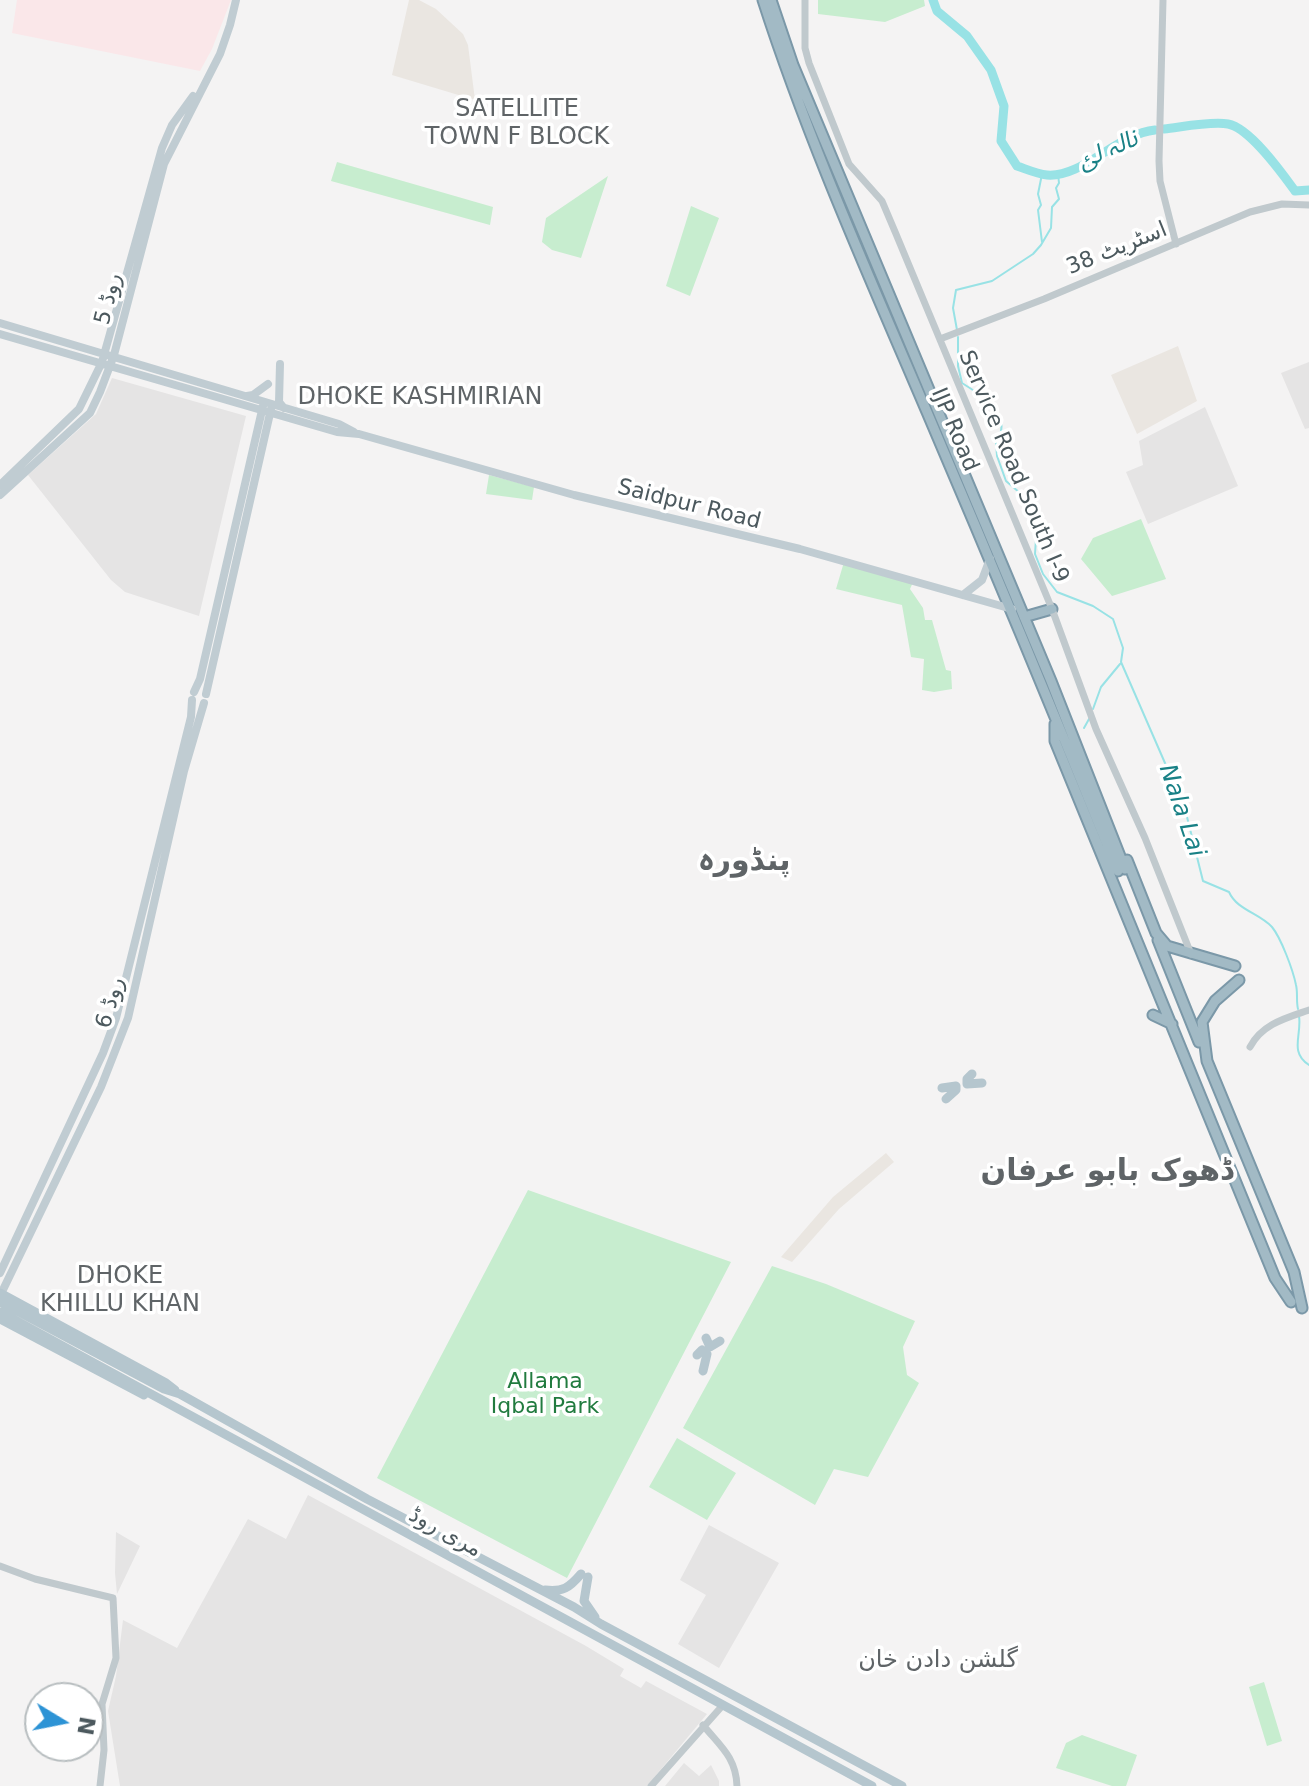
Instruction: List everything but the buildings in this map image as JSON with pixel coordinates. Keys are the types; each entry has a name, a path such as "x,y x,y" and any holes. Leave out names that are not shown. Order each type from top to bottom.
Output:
{"highway":[{"name":"IJP Road","path":"763,0 780,55 846,220 1121,870 1067,721 793,65 771,0"},
{"path":"1024,617 1052,609"},
{"path":"1055,716 1055,741 1275,1278 1291,1302"},
{"path":"1067,721 1083,748 1294,1272 1302,1308"},
{"path":"1156,933 1167,946 1235,966"},
{"path":"1207,1061 1202,1022 1215,1001 1239,980"},
{"path":"1153,1015 1172,1024"}],"main road":[{"name":"روڈ 5","path":"0,485 79,409 105,360 114,355 164,164 206,80 230,25 236,0"},
{"name":"روڈ 5","path":"0,495 90,413 162,148 182,110 206,80"},
{"name":"Saidpur Road","path":"0,323 251,407 284,408 339,424 359,434"},
{"name":"Saidpur Road","path":"0,334 105,360"},
{"name":"Saidpur Road","path":"114,355 242,396 289,418 337,432 359,434 574,495 800,549 1012,609"},
{"path":"280,364 279,402 284,408"},
{"path":"242,396 253,395 268,384"},
{"path":"251,407 258,434"},
{"name":"روڈ 6","path":"0,1294 101,1087 128,1018 267,428 267,408"},
{"name":"روڈ 6","path":"1,1271 103,1053 116,1018 191,717 193,696 200,679 258,434 267,408"},
{"path":"267,428 289,418"},
{"path":"963,595 982,580 990,559"},
{"path":"193,696 202,690 205,699"},
{"path":"972,1074 967,1084 982,1083"},
{"path":"942,1088 956,1086 956,1090 946,1099"},
{"path":"0,1294 166,1383 180,1394"},
{"name":"مری روڈ","path":"0,1302 177,1407 872,1786"},
{"name":"مری روڈ","path":"0,1312 180,1394 367,1499 902,1786"},
{"path":"0,1319 129,1388 160,1403 177,1407"},
{"path":"706,1338 710,1347 720,1341"},
{"path":"697,1355 702,1350 707,1354 703,1371"},
{"path":"537,1589 561,1591 585,1575 584,1601 601,1624"}],"street":[{"name":"Service Road South I-9","path":"805,0 805,48 849,164 882,201 1052,609 1096,729 1151,852 1191,954"},
{"path":"1163,0 1160,181 1176,244"},
{"name":"اسٹریٹ 38","path":"940,339 1267,206 1309,205"},
{"path":"1250,1047 1260,1032 1309,1010"},
{"path":"0,1566 35,1579 113,1598 116,1658 102,1704 104,1750 100,1786"},
{"path":"651,1786 723,1705"},
{"path":"703,1725 728,1751 737,1771 737,1786"}],"shaded area":[{"path":"17,0 231,0 200,71 12,33"},
{"path":"409,0 419,0 436,9 463,34 468,45 475,100 392,75"},
{"path":"1178,346 1197,401 1137,434 1111,375"},
{"path":"1309,362 1309,428 1305,429 1281,373"},
{"path":"112,378 246,416 199,616 125,592 111,580 28,475 96,414"},
{"path":"1205,407 1238,486 1148,524 1126,472 1143,465 1139,441"},
{"path":"886,1153 894,1162 839,1209 792,1262 781,1257 833,1197"},
{"path":"308,1495 586,1646 624,1669 620,1676 641,1688 646,1681 707,1714 647,1786 120,1786 108,1711 123,1620 177,1648 248,1519 286,1539"},
{"path":"709,1525 779,1563 719,1668 678,1644 706,1595 680,1580"},
{"path":"116,1532 140,1546 117,1594 115,1573"},
{"path":"684,1763 699,1776 711,1765 719,1786 665,1786"}],"green space":[{"path":"818,0 924,0 925,6 885,22 818,14"},
{"path":"337,162 493,207 490,225 331,181"},
{"path":"608,176 581,258 552,250 542,242 546,218"},
{"path":"691,206 719,218 690,296 666,286"},
{"path":"489,475 534,487 532,500 486,494"},
{"path":"1141,519 1166,579 1112,596 1081,559 1093,538"},
{"path":"844,562 914,580 910,589 923,608 925,620 932,620 946,670 951,671 952,689 922,690 924,659 911,657 902,605 836,589"},
{"name":"Allama Iqbal Park","path":"528,1190 731,1262 567,1578 377,1478"},
{"path":"772,1266 826,1284 915,1321 903,1347 907,1375 919,1383 868,1477 834,1469 815,1505 683,1428"},
{"path":"677,1438 736,1473 707,1520 649,1487"},
{"path":"1264,1682 1282,1741 1267,1746 1249,1687"},
{"path":"1082,1735 1137,1755 1126,1786 1112,1786 1056,1768 1066,1743"}],"waterway":[{"name":"نالہ لئ","path":"933,0 937,11 967,36 991,70 1004,106 1001,141 1017,166 1047,175 1060,174 1087,163 1127,139 1155,130"},
{"name":"نالہ لئ","path":"1164,129 1213,123 1237,127 1265,152 1295,191 1309,190"},
{"name":"Nala Lai","path":"1042,174 1038,194 1041,205 1038,210 1042,242"},
{"name":"Nala Lai","path":"957,330 953,308 956,290 992,281 1033,254 1041,245 1051,228 1052,207 1059,199 1056,188 1058,174"},
{"name":"Nala Lai","path":"958,337 958,366 962,383 986,400 998,415 1001,432 996,441 997,456 1006,481 1020,493 1037,523 1035,554 1043,574 1057,592 1093,606 1113,619 1123,648 1121,662 1185,809 1203,881 1229,892 1237,903 1272,927 1292,971 1298,1009"},
{"name":"Nala Lai","path":"1093,709 1101,687 1120,664"},
{"name":"Nala Lai","path":"1084,728 1089,719"},
{"name":"Nala Lai","path":"1299,1016 1299,1055 1309,1065"}],"district":[{"name":"SATELLITE TOWN F BLOCK","path":"517,124"},
{"name":"DHOKE KASHMIRIAN","path":"420,398"},
{"name":"پنڈورہ","path":"745,862"},
{"name":"ڈھوک بابو عرفان","path":"1107,1172"},
{"name":"DHOKE KHILLU KHAN","path":"120,1291"},
{"name":"گلشن دادن خان","path":"938,1661"}]}
